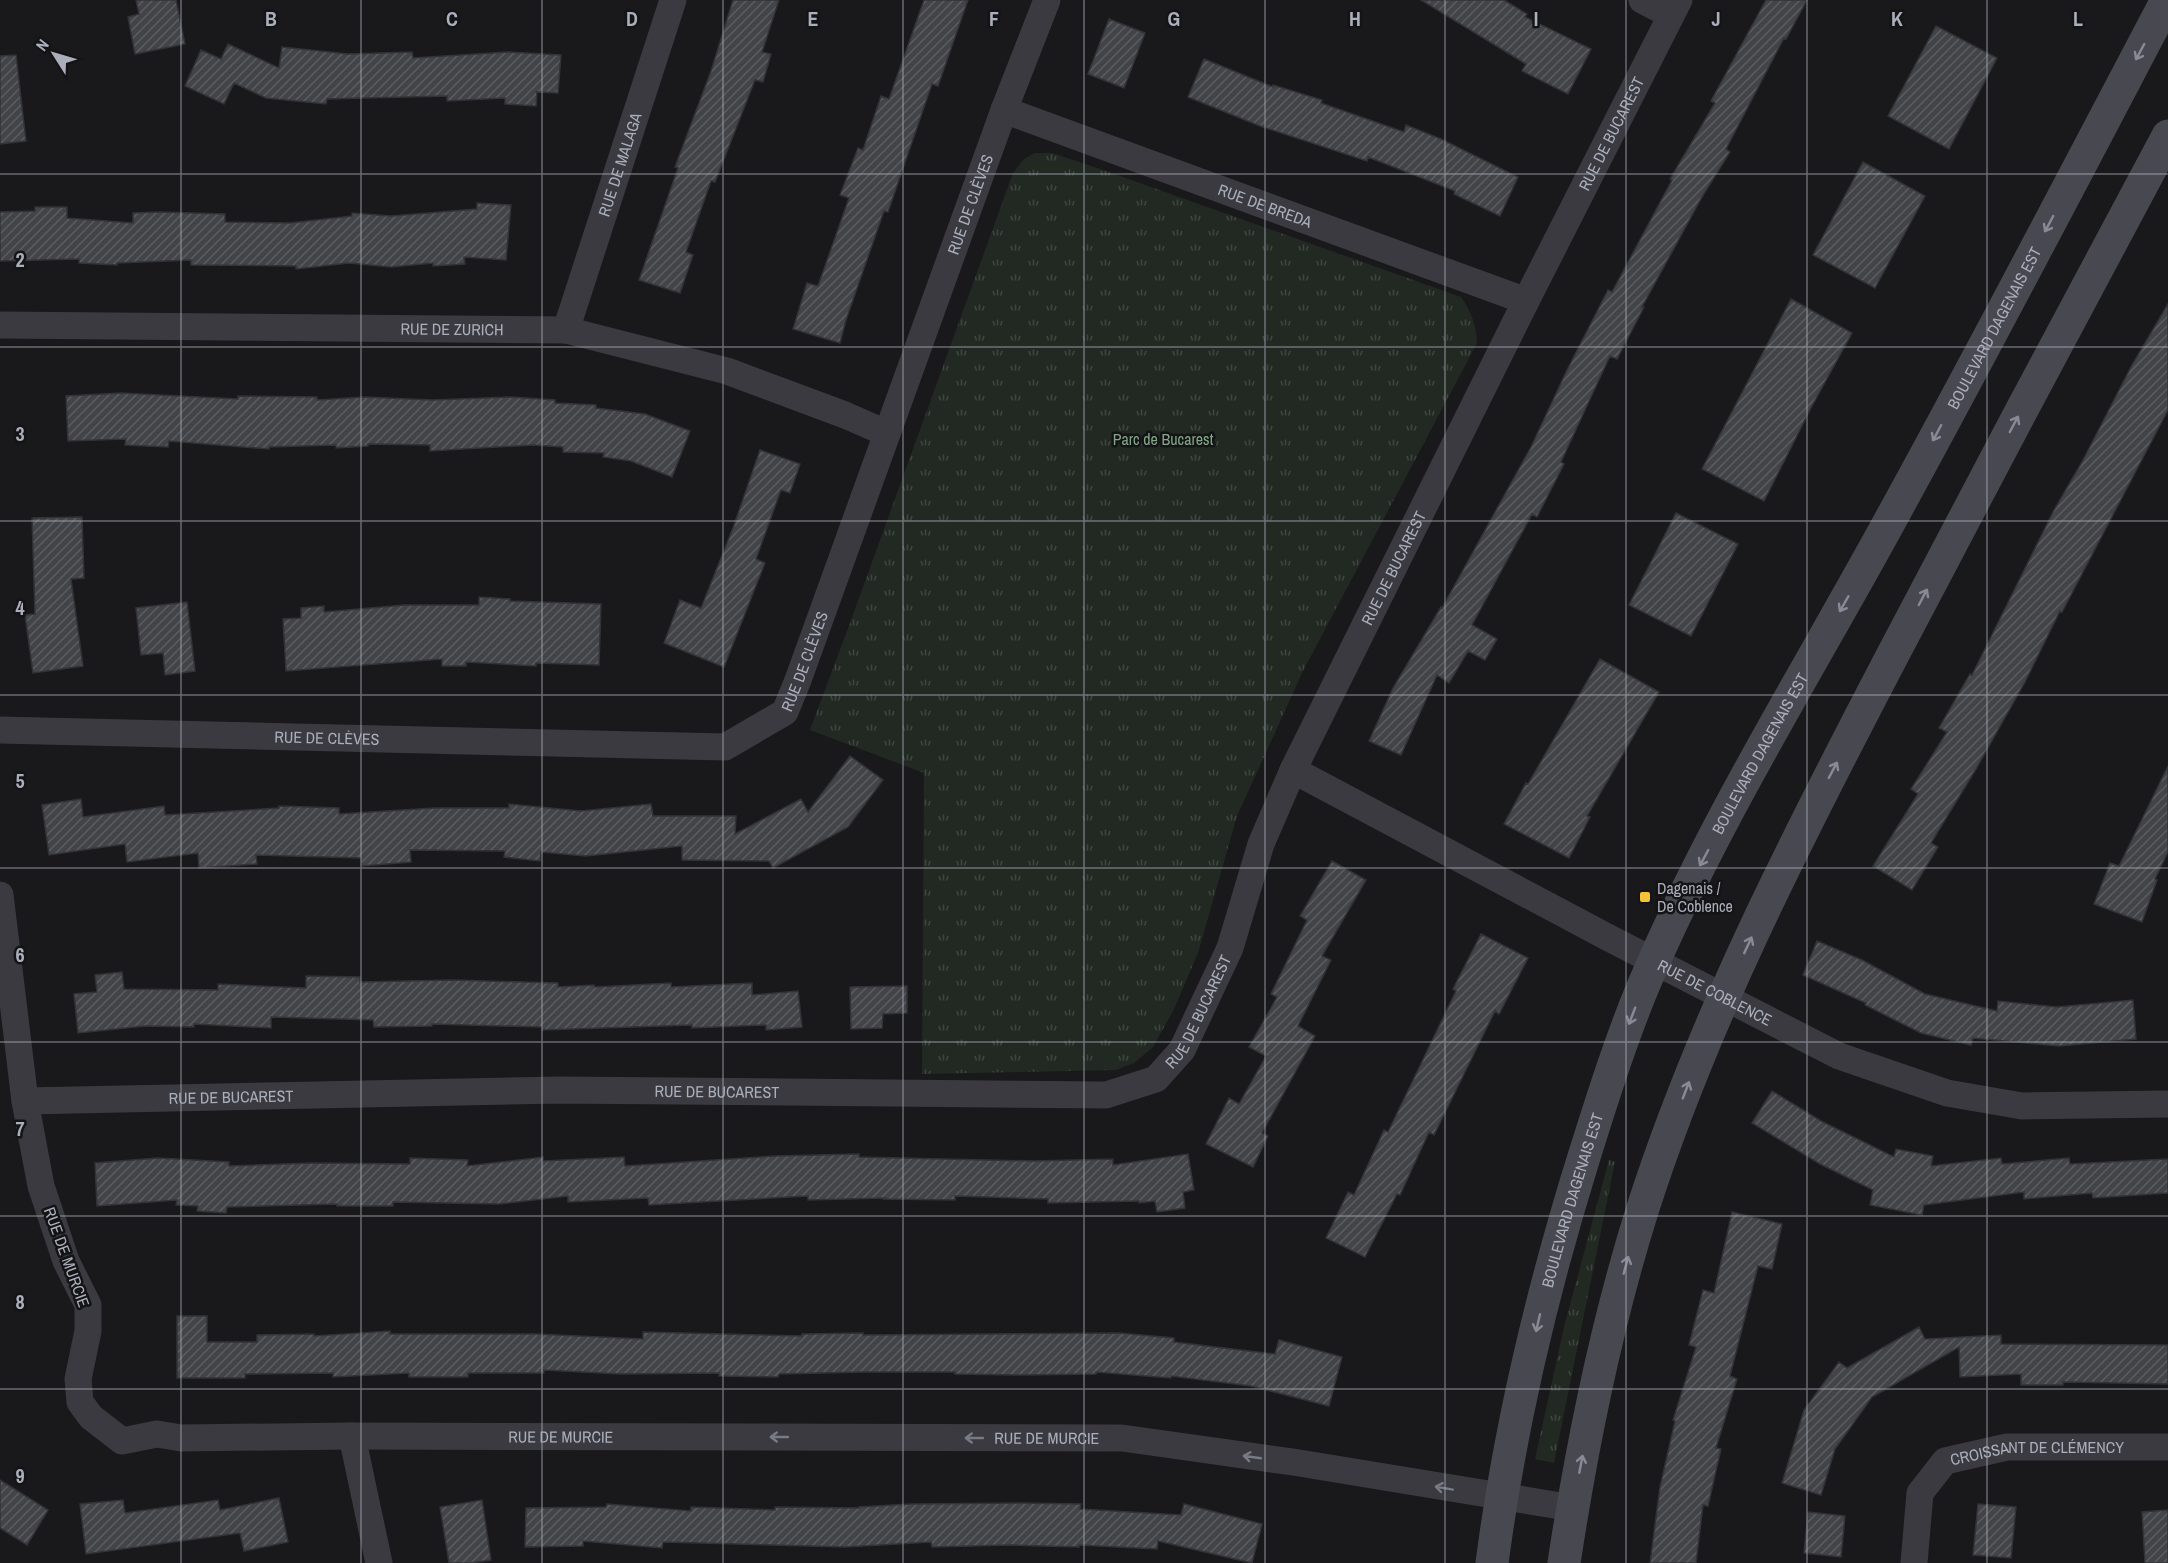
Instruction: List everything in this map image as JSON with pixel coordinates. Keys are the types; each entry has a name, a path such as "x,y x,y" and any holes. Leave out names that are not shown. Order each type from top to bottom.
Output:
{"main road":[{"name":"BOULEVARD DAGENAIS EST","path":"1492,1563 1523,1383 1566,1215 1602,1098 1630,1021 1655,962 1702,862 1894,514 2167,0"},
{"path":"1564,1563 1593,1403 1631,1249 1669,1135 1724,998 1784,868 1830,776 2168,136"}],"street":[{"name":"RUE DE MALAGA","path":"566,330 674,0"},
{"name":"RUE DE CLÈVES","path":"0,730 725,747 785,712 1004,110 1047,0"},
{"name":"RUE DE BUCAREST","path":"26,1101 560,1090 1106,1095 1156,1079 1182,1050 1230,948 1261,844 1293,770 1526,301 1675,8 1642,0"},
{"name":"RUE DE BREDA","path":"1004,110 1526,301"},
{"name":"RUE DE ZURICH","path":"0,325 566,330 727,371 845,415 886,433"},
{"name":"RUE DE COBLENCE","path":"1293,770 1655,962 1839,1056 1947,1093 2022,1106 2168,1104"},
{"name":"RUE DE MURCIE","path":"0,895 26,1101 41,1186 66,1261 88,1305 88,1331 78,1379 80,1402 91,1417 122,1441 157,1434 181,1438 352,1436 1122,1438 1293,1462 1573,1508"},
{"path":"352,1436 379,1563"},
{"name":"CROISSANT DE CLÉMENCY","path":"1914,1563 1920,1493 1945,1461 2007,1447 2168,1447"}],"green space":[{"name":"Parc de Bucarest","path":"1035,153 1052,153 1103,170 1461,297 1473,319 1477,343 1303,671 1237,816 1198,953 1174,1009 1153,1047 1134,1063 1116,1070 922,1074 924,773 810,730 1013,173 1024,159"},
{"path":"1609,1160 1615,1162 1554,1463 1535,1459 1564,1327"}],"building":[{"path":"136,0 176,0 185,44 135,54 128,17 139,14"},
{"path":"733,0 779,0 762,52 771,54 763,82 755,80 715,182 711,181 686,252 693,255 680,293 639,280 678,168 675,167 711,71"},
{"path":"924,0 968,0 938,86 932,84 888,212 884,211 840,343 793,329 807,283 818,286 849,198 840,195 858,148 863,150 881,96 889,99"},
{"path":"1421,0 1504,0 1527,14 1525,17 1591,49 1568,94 1522,71 1526,64"},
{"path":"1766,0 1807,0 1786,39 1784,38 1726,149 1730,152 1702,197 1642,307 1644,307 1617,359 1610,356 1561,462 1564,464 1537,517 1532,514 1472,625 1497,639 1485,660 1468,651 1449,683 1437,675 1401,755 1369,741 1393,688 1442,608 1531,447 1608,290 1612,292 1672,180 1670,179 1715,103 1711,101"},
{"path":"1109,19 1145,33 1124,88 1088,74"},
{"path":"1936,26 1997,58 1949,149 1888,116"},
{"path":"228,44 279,68 282,47 348,54 412,52 413,58 508,52 561,55 558,93 537,92 536,106 505,104 505,98 447,101 447,96 327,99 326,104 266,98 234,83 224,104 185,86 201,50 221,59"},
{"path":"16,55 26,141 0,144 0,56"},
{"path":"1204,59 1273,87 1273,85 1322,100 1321,103 1404,132 1406,125 1441,139 1518,177 1500,216 1454,194 1455,191 1368,157 1367,161 1260,126 1188,97"},
{"path":"1863,162 1925,196 1875,288 1813,255"},
{"path":"477,203 511,205 506,260 464,257 465,264 433,266 433,263 391,267 349,263 296,269 296,266 191,265 191,260 117,263 117,265 79,263 79,259 0,261 0,212 35,211 35,207 67,207 67,218 133,223 133,213 160,212 225,214 225,222 290,223 352,216 352,213 391,216 477,209"},
{"path":"1791,299 1852,333 1764,501 1702,469"},
{"path":"2168,304 2168,410 2062,612 2060,611 2025,682 1931,843 1938,847 1912,890 1873,866 1918,794 1911,789 1947,732 1939,728 1970,674 1972,675 2054,510 2082,462 2132,365"},
{"path":"121,393 238,399 238,396 317,397 317,400 365,397 432,400 512,397 555,400 555,403 596,405 596,408 645,414 690,431 672,477 631,461 603,457 604,453 563,452 563,447 533,445 430,451 430,445 368,444 368,446 336,448 336,445 269,447 269,449 169,441 168,447 125,445 126,439 68,441 66,396"},
{"path":"760,450 800,464 790,493 781,490 756,559 765,563 724,667 664,643 680,600 701,608 733,528"},
{"path":"1676,513 1738,544 1691,636 1629,605"},
{"path":"82,517 84,578 71,579 83,666 33,673 25,615 35,614 32,518"},
{"path":"479,597 510,599 510,601 601,604 599,665 536,663 536,666 466,662 466,666 442,666 442,659 286,671 283,619 301,618 301,608 324,606 324,612 405,605 479,605"},
{"path":"187,602 195,671 165,675 163,653 141,655 136,608"},
{"path":"1600,659 1659,692 1587,816 1590,817 1569,858 1504,824"},
{"path":"850,756 883,780 848,827 773,868 769,861 682,860 682,846 586,856 541,852 540,861 504,857 505,851 410,850 411,862 362,866 361,858 256,855 257,864 199,868 198,853 127,862 125,844 49,855 42,805 81,799 83,817 164,806 165,815 279,808 279,806 339,808 339,814 434,808 509,808 509,804 581,811 651,804 653,816 736,816 735,834 801,799 808,812"},
{"path":"2168,766 2168,852 2155,879 2157,880 2142,922 2094,904 2110,863 2119,866"},
{"path":"1332,861 1366,880 1322,956 1331,960 1298,1026 1315,1036 1262,1133 1268,1136 1253,1167 1206,1144 1229,1098 1239,1104 1266,1056 1249,1047 1277,997 1271,994 1307,920 1300,916"},
{"path":"1481,934 1528,958 1499,1014 1495,1011 1434,1135 1429,1132 1400,1195 1397,1194 1365,1257 1326,1238 1348,1192 1354,1195 1384,1130 1388,1132 1456,991 1453,989"},
{"path":"1817,941 1862,960 1925,994 1997,1011 1998,1001 2057,1007 2133,1000 2136,1039 2059,1046 1973,1038 1971,1045 1921,1033 1865,1005 1866,1003 1803,975"},
{"path":"122,972 124,989 218,990 218,984 306,988 306,976 360,977 360,982 452,980 558,983 558,987 671,983 671,987 752,983 752,995 798,991 802,1027 766,1030 766,1025 692,1028 692,1025 542,1030 542,1027 432,1024 432,1026 374,1027 373,1020 271,1017 271,1028 194,1024 194,1027 145,1026 78,1033 74,994 97,992 95,975"},
{"path":"907,986 907,1013 883,1014 882,1028 851,1029 850,987"},
{"path":"1772,1091 1821,1121 1894,1157 1896,1149 1933,1156 1931,1166 2001,1158 2002,1164 2069,1158 2070,1164 2168,1159 2168,1193 2093,1198 2092,1193 2024,1199 2024,1192 1924,1205 1922,1215 1870,1205 1873,1190 1820,1164 1752,1123"},
{"path":"859,1154 859,1157 1034,1161 1113,1159 1113,1165 1188,1154 1194,1190 1183,1192 1185,1208 1157,1212 1155,1201 1048,1203 1048,1199 955,1196 955,1200 885,1198 808,1200 808,1196 649,1205 648,1198 568,1202 568,1196 499,1204 393,1202 393,1206 337,1206 337,1204 227,1207 226,1213 197,1211 198,1206 176,1205 177,1200 97,1206 95,1163 158,1158 229,1162 229,1166 313,1163 410,1164 410,1158 468,1160 467,1166 543,1157 543,1161 624,1157 625,1166 775,1156"},
{"path":"1732,1212 1782,1224 1772,1269 1758,1266 1730,1376 1737,1379 1716,1448 1721,1449 1708,1506 1703,1505 1696,1563 1650,1563 1660,1487 1675,1421 1673,1420 1696,1347 1689,1345 1703,1290 1714,1293"},
{"path":"177,1316 207,1316 207,1342 257,1342 257,1335 314,1334 314,1336 390,1331 390,1334 535,1334 643,1339 643,1332 802,1336 802,1334 863,1333 863,1335 1119,1333 1174,1338 1174,1342 1275,1354 1279,1340 1342,1357 1329,1406 1251,1386 1171,1376 1171,1378 1096,1372 1096,1374 1022,1375 864,1372 779,1374 778,1377 719,1376 719,1373 621,1374 544,1370 544,1373 468,1373 468,1377 409,1377 409,1373 333,1377 333,1373 245,1374 245,1378 177,1378"},
{"path":"1919,1327 1925,1339 2001,1335 2001,1344 2168,1345 2168,1384 2063,1382 2063,1385 2021,1385 2021,1374 1960,1377 1959,1347 1872,1397 1835,1449 1821,1495 1782,1483 1804,1410 1839,1362 1847,1368"},
{"path":"0,1480 48,1510 27,1545 0,1528"},
{"path":"279,1498 288,1542 244,1551 240,1533 86,1554 80,1504 123,1500 125,1513 218,1500 220,1510"},
{"path":"482,1500 491,1560 449,1563 440,1507"},
{"path":"607,1504 691,1511 691,1507 775,1510 775,1507 859,1508 911,1504 1081,1504 1080,1509 1181,1515 1184,1504 1262,1524 1252,1563 1158,1541 1157,1549 1079,1545 1079,1547 1011,1545 932,1547 931,1542 845,1547 663,1542 662,1548 583,1541 583,1546 525,1547 526,1508 606,1507"},
{"path":"1978,1504 2016,1507 2011,1558 1973,1555"},
{"path":"2168,1510 2168,1563 2145,1563 2142,1512"},
{"path":"1808,1512 1845,1516 1841,1557 1804,1553"}],"place":[{"name":"Dagenais / De Coblence","path":"1645,897"}]}
